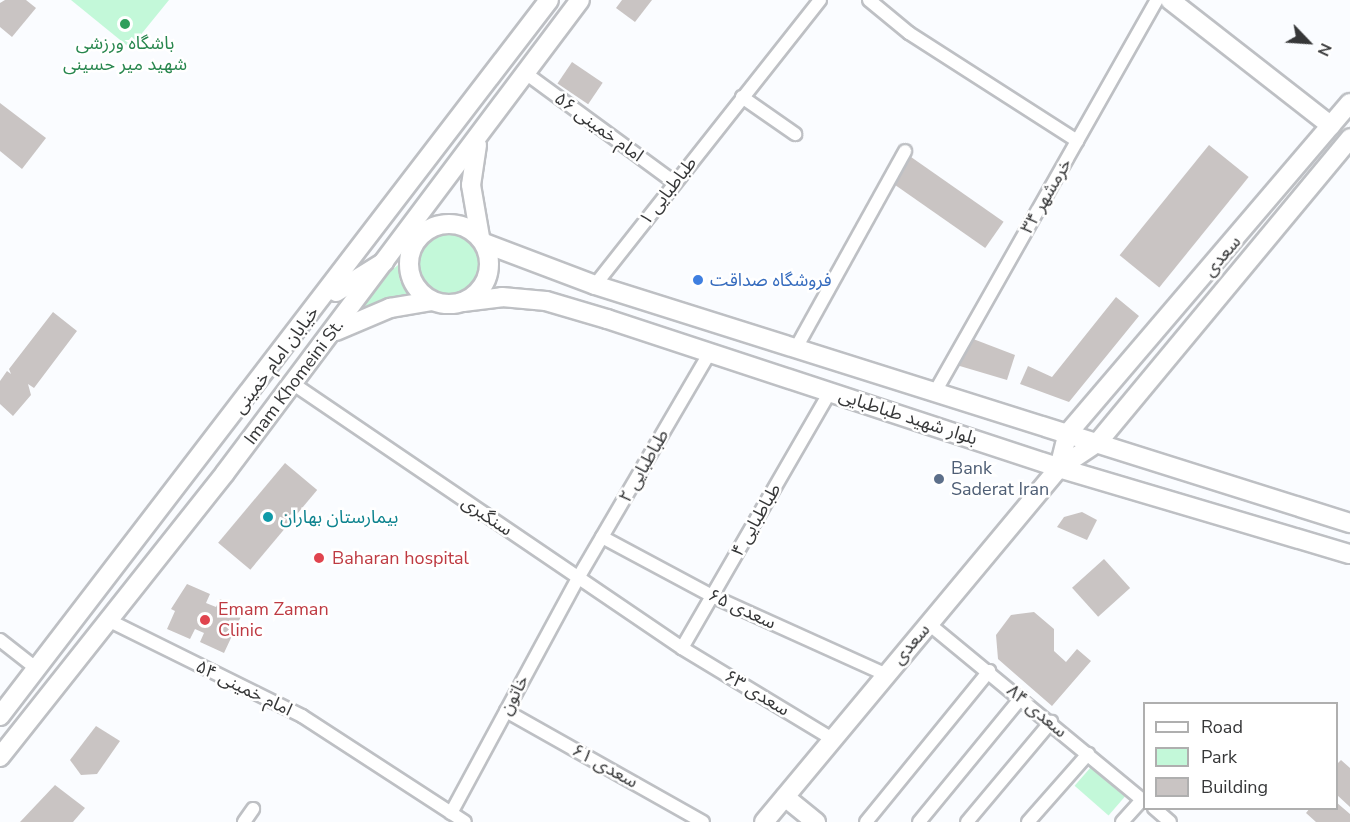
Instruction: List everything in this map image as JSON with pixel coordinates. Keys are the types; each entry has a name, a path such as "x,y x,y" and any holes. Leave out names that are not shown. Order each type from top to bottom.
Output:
{"main road":[{"name":"خیابان امام خمینی","path":"0,716 315,309 549,0"},
{"name":"Imam Khomeini St.","path":"0,757 389,259 417,234 480,134 524,72 580,0"},
{"path":"1170,0 1331,126"},
{"name":"سعدی","path":"1068,433 1350,103"},
{"path":"327,337 350,322 432,301 463,302 475,295 489,271 471,185 480,134"},
{"name":"سعدی","path":"764,822 1059,468 1098,442 1350,138"},
{"path":"412,178 417,234 410,260 414,284 432,301"},
{"path":"315,309 355,277 389,259 417,234 445,224 470,229 482,240"},
{"name":"بلوار شهید طباطبایی","path":"482,240 595,285 1350,523"},
{"name":"بلوار شهید طباطبایی","path":"463,302 502,297 546,301 1059,468 1350,554"},
{"path":"1059,468 1068,433"},
{"path":"785,797 816,822"}],"street":[{"name":"طباطبایی ۱","path":"595,285 820,0"},
{"path":"869,0 909,33 1077,141"},
{"name":"خرمشهر ۳۴","path":"935,392 1157,0"},
{"name":"امام خمینی ۵۶","path":"524,72 675,183"},
{"path":"742,97 795,135"},
{"path":"796,348 905,151"},
{"name":"طباطبایی ۲","path":"578,578 709,354"},
{"name":"سنگبری","path":"292,383 682,648"},
{"name":"طباطبایی ۴","path":"682,648 830,392"},
{"name":"سعدی ۶۵","path":"602,537 712,596 885,674"},
{"name":"خاتون","path":"451,813 578,578"},
{"name":"امام خمینی ۵۴","path":"106,620 302,717 465,822"},
{"name":"سعدی ۸۴","path":"929,624 1143,799"},
{"path":"0,640 37,669"},
{"name":"سعدی ۶۳","path":"682,648 832,739"},
{"path":"866,822 989,671"},
{"path":"919,822 1021,698"},
{"name":"سعدی ۶۱","path":"506,711 704,822"},
{"path":"967,822 1051,722"},
{"path":"1028,822 1088,754"},
{"path":"1122,822 1143,801"},
{"path":"244,822 253,809"},
{"path":"1156,810 1170,822"}],"green space":[{"name":"باشگاه ورزشی شهید میر حسینی","path":"71,0 169,0 130,48"},
{"path":"449,234 470,243 479,264 470,285 449,294 428,285 419,264 428,243"},
{"path":"398,265 400,281 412,299 359,309 372,287"},
{"path":"1091,767 1125,797 1109,815 1075,786"}],"building":[{"path":"5,0 26,0 36,8 12,37 0,27 0,3"},
{"path":"622,0 652,0 635,22 616,8"},
{"path":"572,62 603,83 588,104 557,84"},
{"path":"0,103 46,138 22,169 0,151"},
{"path":"1209,145 1249,177 1159,287 1120,255"},
{"path":"911,157 1004,222 985,248 893,183"},
{"path":"1116,297 1139,316 1069,402 1020,384 1028,366 1052,377"},
{"path":"53,312 77,331 34,388 28,384 31,395 13,416 0,404 0,381 7,371 11,374 9,369"},
{"path":"968,337 1015,355 1007,380 953,364"},
{"name":"بیمارستان بهاران","path":"285,463 317,490 250,570 218,543"},
{"path":"1082,512 1097,520 1087,540 1057,527 1064,517"},
{"path":"1104,559 1130,588 1098,617 1072,588"},
{"name":"Emam Zaman Clinic","path":"187,584 210,594 206,603 216,607 220,599 244,610 224,653 200,642 204,633 195,629 190,639 167,629 175,611 171,609"},
{"path":"1034,612 1054,629 1054,651 1066,662 1077,649 1091,661 1052,706 998,659 996,635 1011,615"},
{"path":"96,726 120,741 97,774 81,775 70,760"},
{"path":"1341,760 1350,768 1350,807 1338,796 1338,763"},
{"path":"55,785 85,808 73,822 20,822"},
{"path":"1338,804 1350,814 1350,822 1316,822 1306,813 1308,810 1338,810"}],"place":[{"name":"باشگاه ورزشی شهید میر حسینی","path":"125,24"},
{"name":"فروشگاه صداقت","path":"698,280"},
{"name":"Bank Saderat Iran","path":"939,479"},
{"name":"بیمارستان بهاران","path":"268,517"},
{"name":"Baharan hospital","path":"319,558"},
{"name":"Emam Zaman Clinic","path":"205,620"}]}
